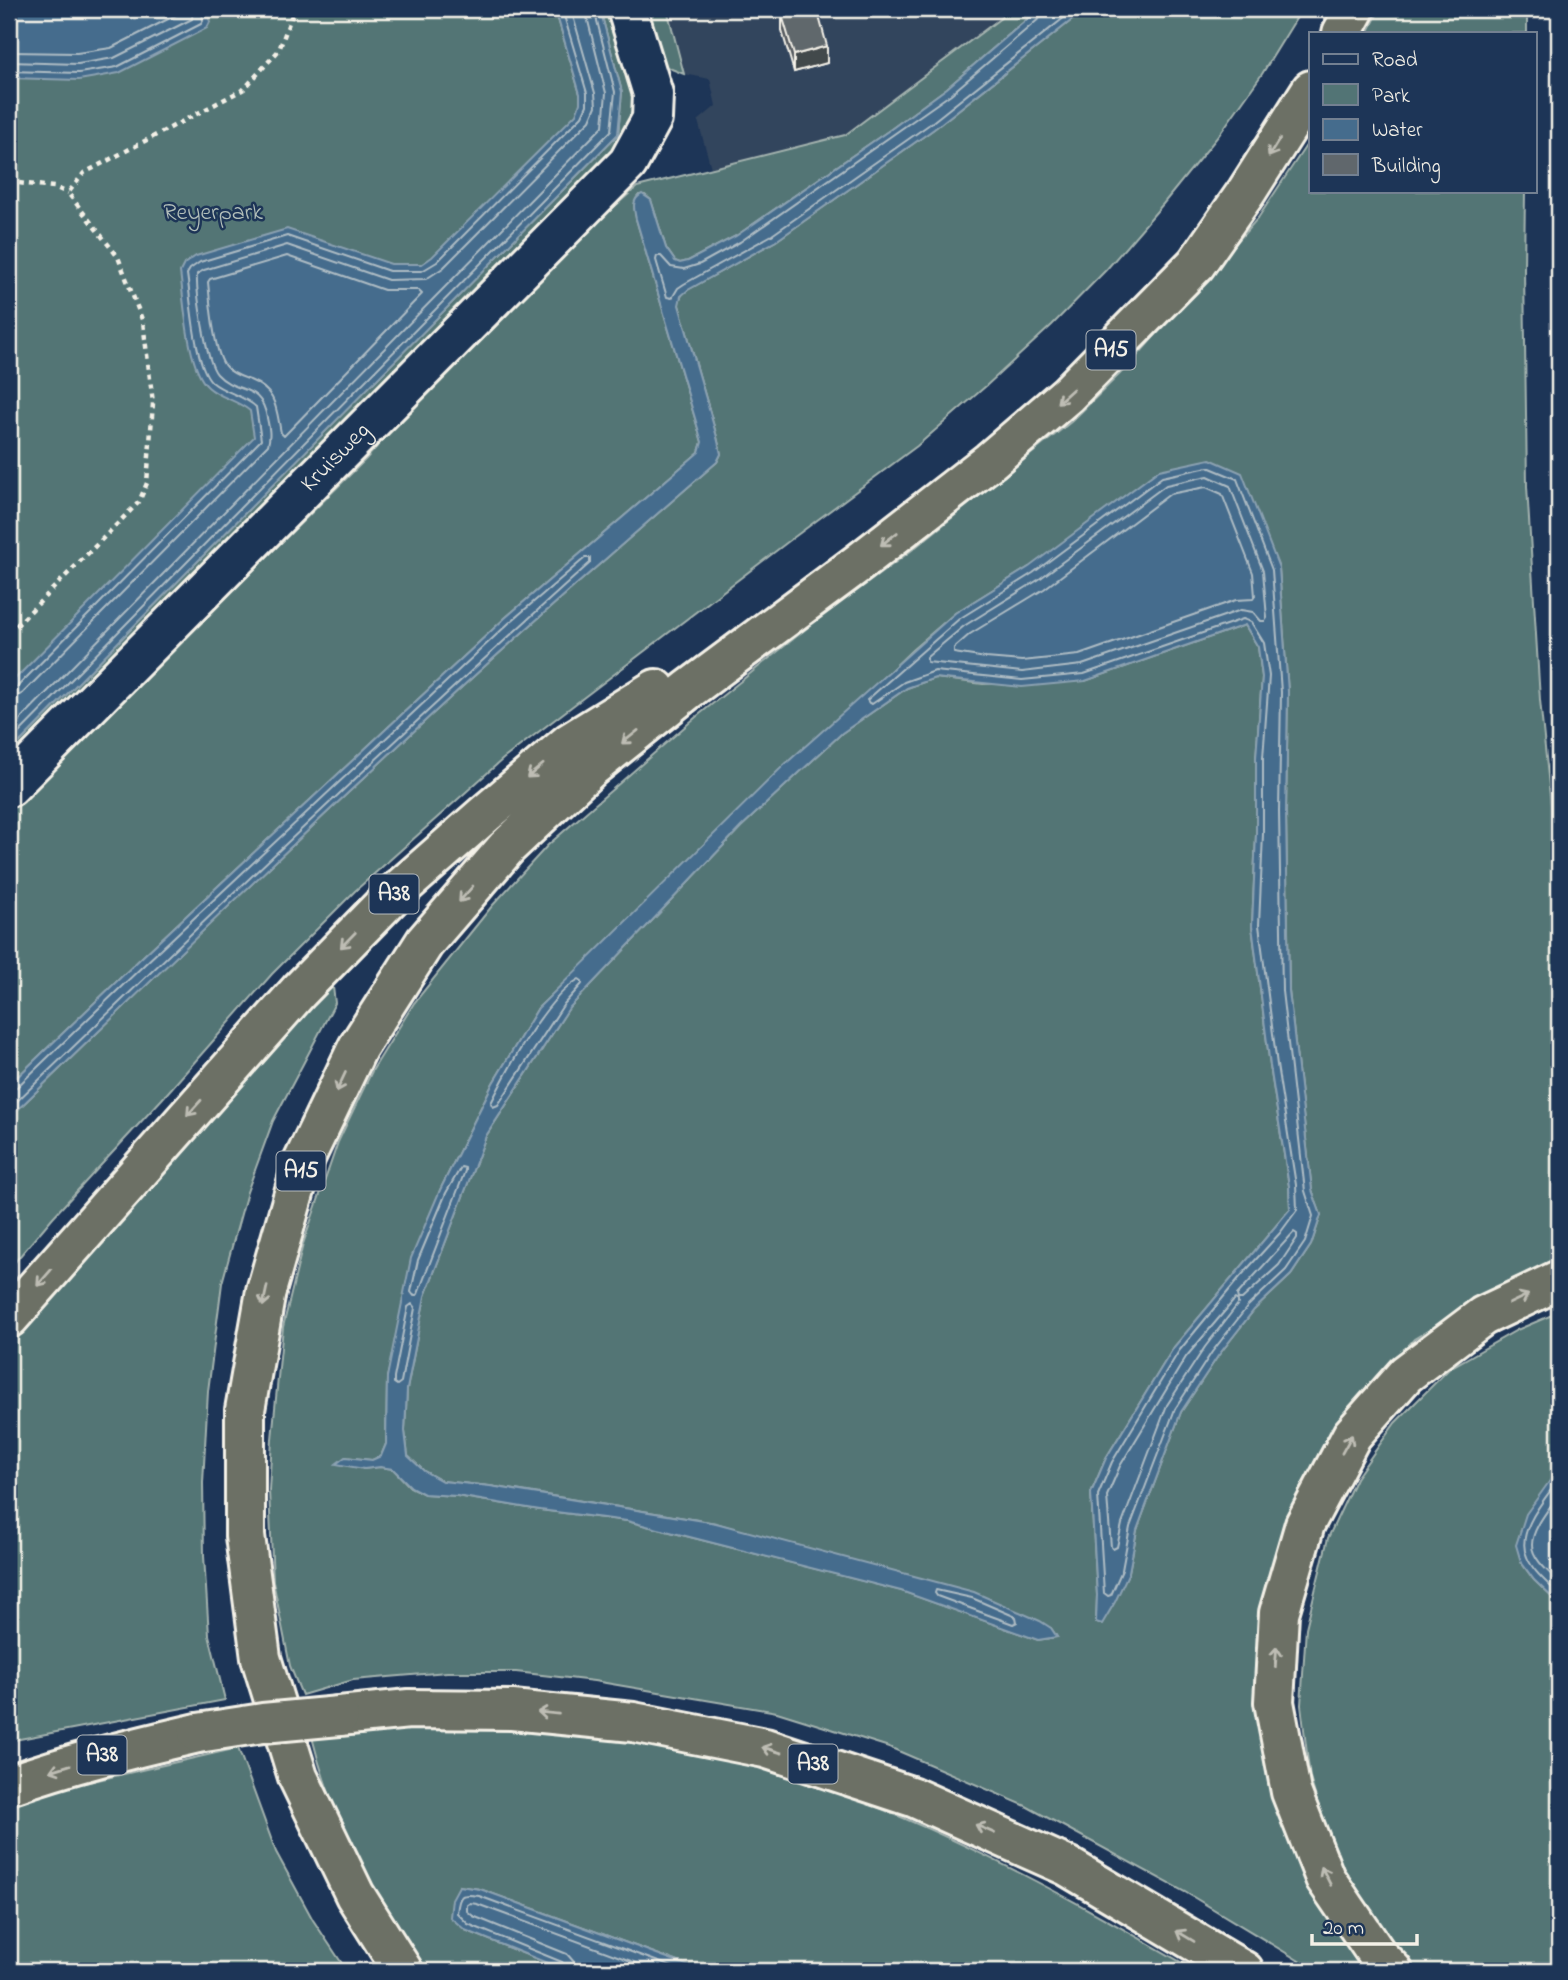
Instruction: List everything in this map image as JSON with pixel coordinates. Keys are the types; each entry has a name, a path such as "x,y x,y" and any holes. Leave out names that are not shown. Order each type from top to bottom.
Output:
{"highway":[{"path":"1342,32 1354,9"},
{"name":"A15","path":"403,1971 355,1895 298,1777 261,1658 245,1536 245,1410 265,1291 303,1162 358,1047 425,942 507,846 592,767 688,690 860,562 990,460 1068,394 1196,264 1247,191 1309,93"},
{"name":"A38","path":"9,1318 299,990 394,894 569,743 860,562"},
{"path":"1393,1971 1378,1956 1325,1878 1291,1792 1274,1702 1279,1613 1305,1524 1352,1435 1405,1374 1483,1316 1559,1280"},
{"name":"A38","path":"9,1785 112,1752 198,1733 263,1723 409,1709 512,1710 633,1722 765,1748 912,1797 1067,1866 1244,1971"}],"street":[{"name":"Kruisweg","path":"9,787 628,163 652,120 653,94 627,9"}],"path":[{"path":"68,193 84,173 244,89 279,50 295,9"},
{"path":"9,182 54,187 68,193 118,257 143,322 153,403 147,483 139,502 9,634"}],"shaded area":[{"path":"667,9 1000,9 1002,17 845,135 711,168 698,121 716,106 710,79 684,74"}],"green space":[{"name":"Reyerpark","path":"9,9 555,9 580,94 580,118 9,731"},
{"path":"600,9 616,9 634,82 632,111 624,140 608,164 9,769 9,753 618,134 622,92"},
{"path":"646,9 667,9 684,74 664,66"},
{"path":"1000,9 1039,9 947,88 891,129 736,236 688,261 675,261 666,248 651,200 645,195 639,195 635,204 636,219 702,442 699,452 505,618 9,1085 9,811 366,459 422,395 578,238 637,187 845,135 1002,17"},
{"path":"1086,9 1302,9 1262,74 1219,135 1106,270 1052,325 917,446 503,759 355,891 272,974 9,1269 9,1118 396,748 551,607 717,462 721,454 717,437 679,305 684,292 776,241 934,129"},
{"path":"1380,9 1527,9 1527,32 1368,32"},
{"path":"1309,141 1309,192 1525,192 1527,486 1540,700 1559,882 1559,1262 1510,1282 1414,1339 1363,1399 1304,1481 1284,1523 1261,1613 1259,1702 1264,1755 1281,1821 1306,1884 1366,1971 1316,1971 1185,1892 1026,1806 889,1747 777,1712 594,1681 516,1672 447,1672 353,1680 302,1695 290,1666 273,1581 269,1490 272,1439 283,1327 303,1244 338,1142 372,1071 414,1003 492,906 548,845 696,717 807,628 912,550 1072,421 1132,362 1258,218","holes":["1029,567 1279,568 1288,692 1286,812 1289,991 1312,1191 1321,1215 1311,1245 1291,1275 1254,1310 1218,1356 1181,1412 1137,1530 1129,1572 1102,1623 1096,1622 1091,1493 1106,1458 1174,1347 1290,1209 1252,926 1256,758 1262,677 1258,647 1245,625 1085,681 983,684 935,678 907,688 842,733 741,827 569,1008 486,1136 425,1296 407,1389 405,1431 408,1456 424,1471 442,1481 490,1486 716,1523 1051,1628 1057,1637 1038,1640 902,1591 627,1521 457,1496 424,1494 410,1487 393,1469 363,1469 345,1457 372,1460 381,1456 386,1444 387,1377 440,1190 493,1083 538,1008 912,650 955,613"]},
{"path":"333,987 335,1003 273,1121 247,1192 222,1283 208,1391 203,1483 209,1635 225,1700 9,1741 9,1344 134,1193 322,993"},
{"path":"1559,1312 1559,1468 1521,1562 1534,1580 1559,1604 1559,1971 1417,1971 1362,1911 1332,1851 1310,1778 1301,1705 1306,1628 1328,1538 1356,1478 1395,1423 1450,1368 1517,1330"},
{"path":"453,1726 676,1746 758,1766 824,1787 951,1839 1075,1902 1196,1971 703,1971 480,1889 459,1886 465,1930 567,1971 427,1971 390,1917 358,1860 331,1800 312,1737 342,1731"},
{"path":"238,1748 276,1852 313,1920 347,1971 9,1971 9,1806 32,1795"}],"water":[{"path":"9,9 207,9 210,22 207,28 119,73 79,80 9,78"},
{"path":"555,9 600,9 622,92 618,134 9,753 9,685 254,437 250,411 208,387 195,365 180,272 184,264 196,256 287,229 391,264 422,264 576,114 580,94"},
{"path":"1039,9 1086,9 934,129 776,241 681,296 679,305 721,454 717,462 551,607 396,748 9,1118 9,1085 505,618 699,452 702,442 636,219 636,199 642,194 651,200 666,248 675,261 688,261 736,236 891,129 947,88"},
{"path":"1210,459 1242,473 1279,568 1288,692 1286,812 1289,991 1312,1190 1321,1215 1311,1245 1291,1275 1254,1310 1218,1356 1181,1412 1137,1530 1129,1572 1102,1624 1096,1622 1091,1493 1106,1458 1174,1347 1290,1209 1252,926 1256,758 1262,677 1258,647 1245,625 1085,681 1022,687 935,678 907,688 842,733 741,827 569,1008 486,1136 425,1296 407,1389 405,1431 408,1456 424,1471 442,1481 490,1486 716,1523 974,1592 1040,1621 1051,1628 1057,1637 1038,1640 901,1591 627,1521 457,1496 424,1494 411,1487 393,1469 364,1469 336,1464 345,1457 372,1460 381,1456 386,1444 387,1377 411,1258 440,1190 493,1083 538,1008 783,766 955,613 1029,567 1159,470"},
{"path":"1559,1468 1559,1604 1534,1580 1521,1562 1516,1545 1526,1514"},
{"path":"459,1886 480,1889 703,1971 567,1971 465,1930 450,1917 452,1899"}],"building":[{"path":"802,9 817,9 827,46 794,55 782,15"}]}
